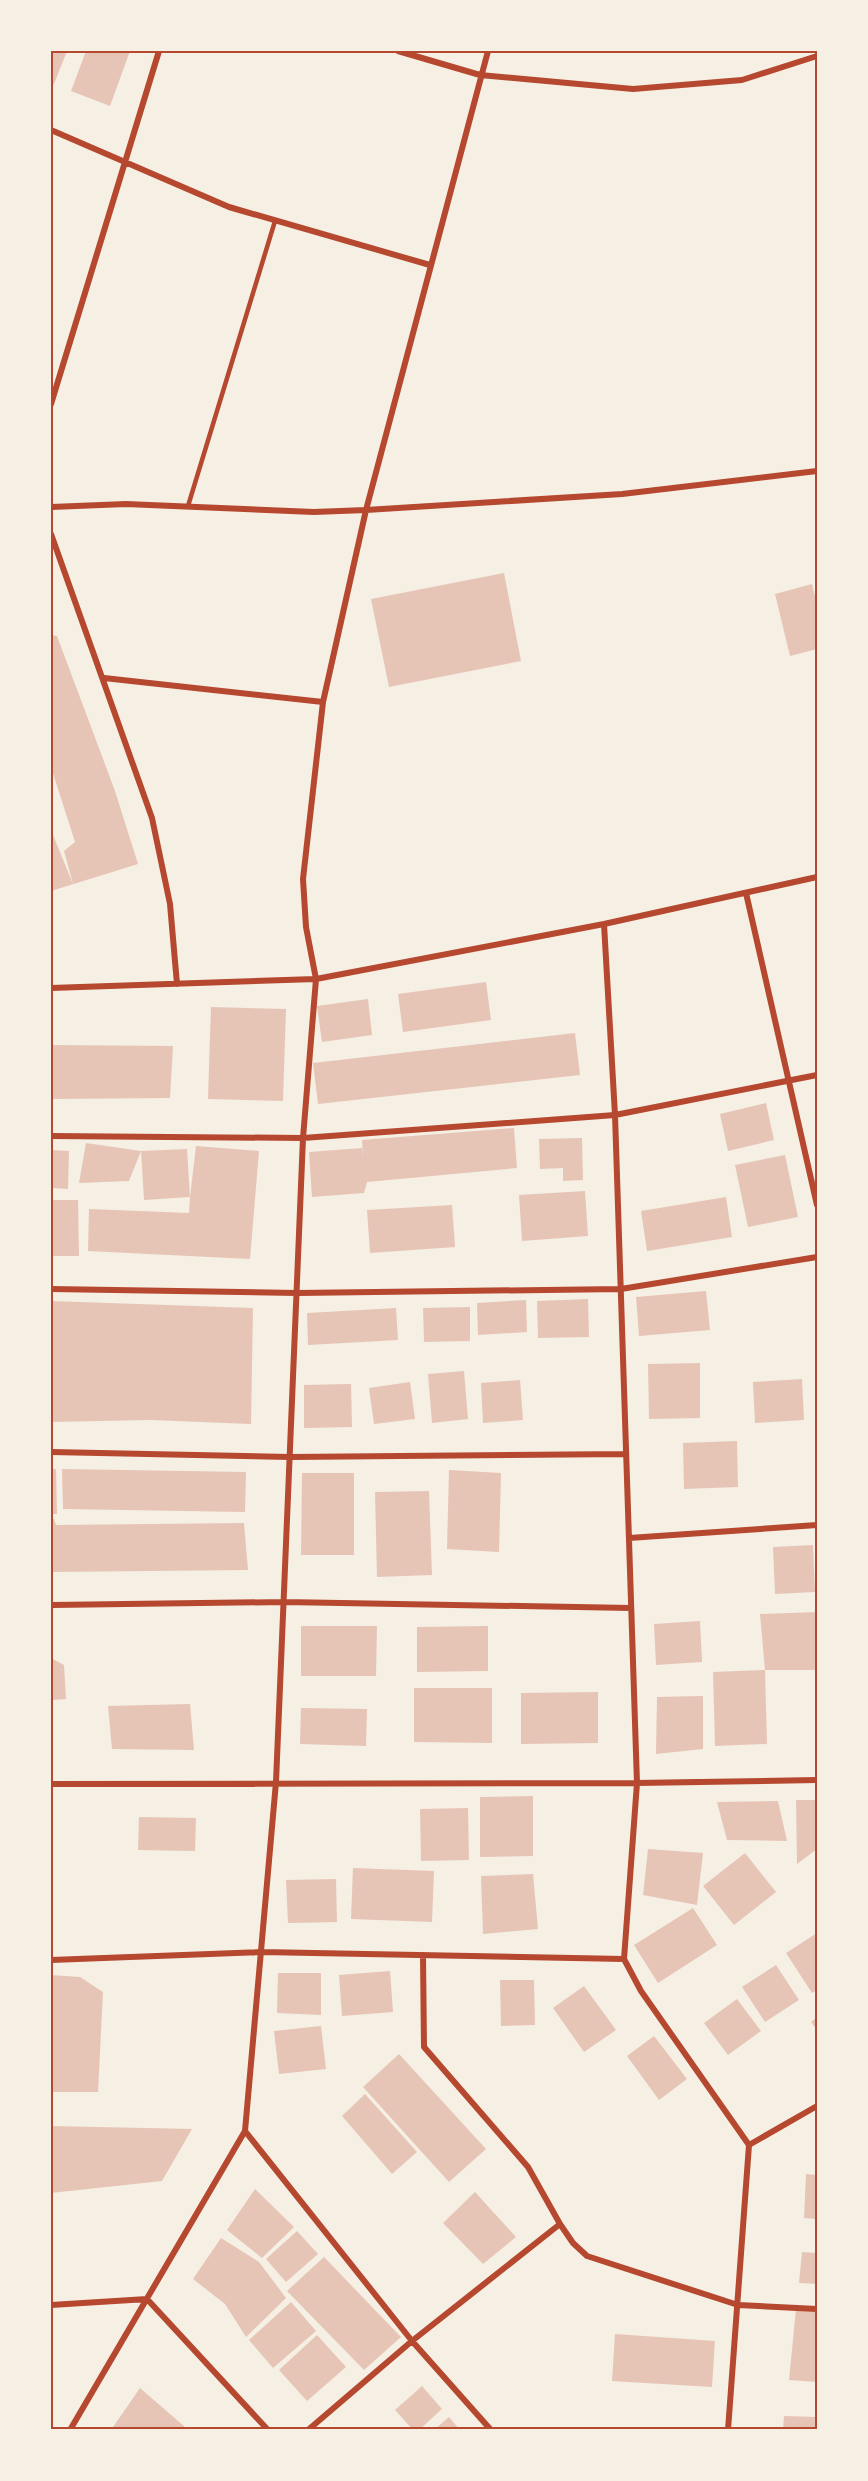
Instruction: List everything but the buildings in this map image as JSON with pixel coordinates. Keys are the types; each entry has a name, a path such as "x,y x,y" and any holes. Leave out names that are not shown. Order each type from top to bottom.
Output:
{"street":[{"path":"51,404 159,51"},
{"path":"398,51 480,75 633,90 741,80 817,56"},
{"path":"70,2430 245,2131 276,1782 303,1138 316,979 306,927 303,879 323,702 366,510 488,51"},
{"path":"51,130 229,207 430,265"},
{"path":"51,507 126,504 314,512 366,510 622,494 817,471"},
{"path":"51,534 152,818 170,904 177,984"},
{"path":"104,678 323,702"},
{"path":"51,988 316,979 604,924 817,877"},
{"path":"746,892 817,1205"},
{"path":"604,924 615,1115 637,1783 624,1959 641,1991 749,2145 728,2430"},
{"path":"51,1136 303,1138 615,1115 817,1075"},
{"path":"51,1289 297,1293 621,1289 817,1257"},
{"path":"51,1452 290,1457 626,1455"},
{"path":"629,1538 817,1525"},
{"path":"51,1605 284,1602 631,1608"},
{"path":"51,1784 637,1783 817,1780"},
{"path":"51,1960 261,1952 624,1959"},
{"path":"423,1955 424,2047 528,2167 560,2224 573,2243 587,2256 738,2305 817,2308"},
{"path":"749,2145 817,2106"},
{"path":"245,2131 412,2341 491,2430"},
{"path":"308,2430 412,2341 560,2224"},
{"path":"51,2305 147,2300"},
{"path":"147,2300 268,2430"}],"lane":[{"path":"188,506 275,221"}]}
